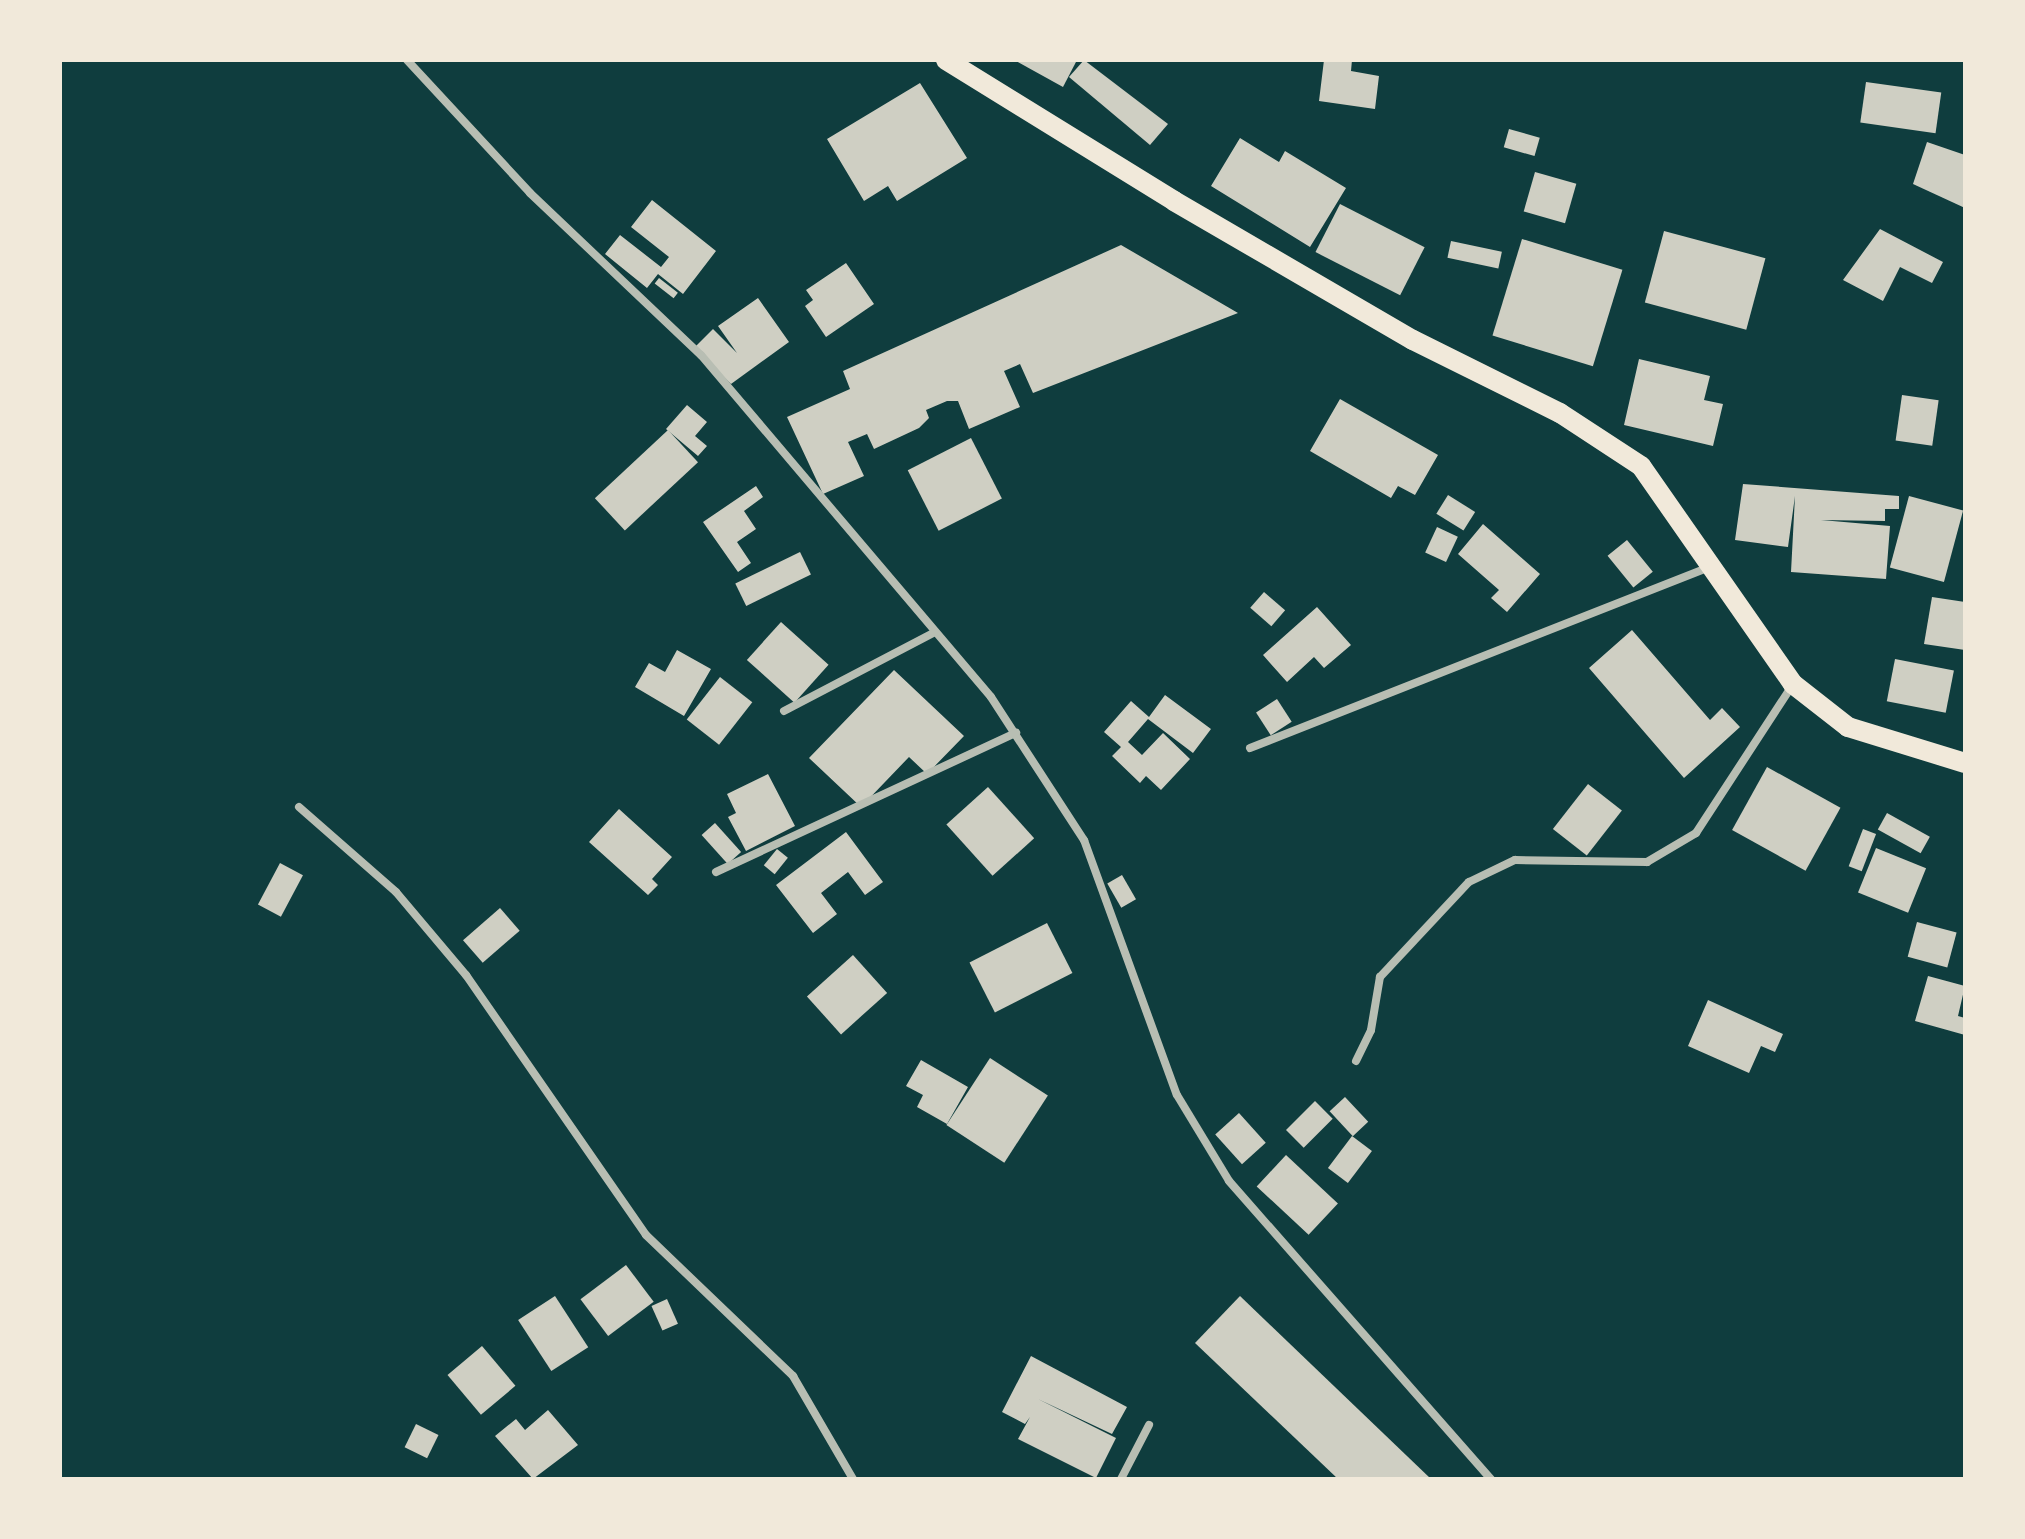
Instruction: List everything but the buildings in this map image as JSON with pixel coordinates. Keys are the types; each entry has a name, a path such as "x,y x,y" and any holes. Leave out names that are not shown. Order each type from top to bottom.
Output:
{"main road":[{"path":"946,60 1174,201 1413,340 1560,413 1641,466 1793,684 1848,727 1965,763"}],"street":[{"path":"407,60 530,193 701,355 935,632 1016,733 1084,840 1177,1095 1229,1181 1491,1479"},
{"path":"1250,748 1710,567"},
{"path":"784,711 935,632"},
{"path":"1356,1061 1371,1030 1380,977 1469,882 1515,860 1647,862 1696,833 1793,684"},
{"path":"716,872 1016,733"},
{"path":"299,807 396,892 466,975 646,1235 793,1376 853,1479"},
{"path":"1121,1479 1149,1425"}]}
